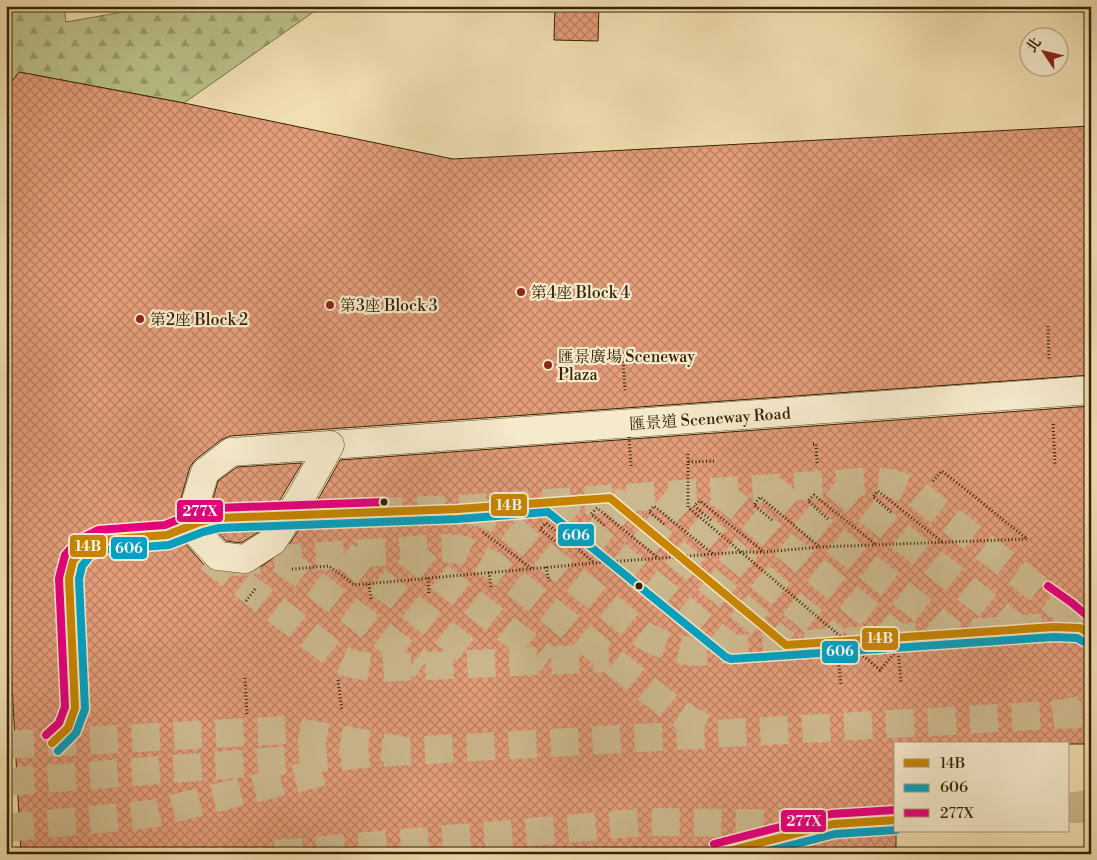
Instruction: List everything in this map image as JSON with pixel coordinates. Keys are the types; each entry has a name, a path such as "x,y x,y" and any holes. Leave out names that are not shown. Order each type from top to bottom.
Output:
{"street":[{"name":"匯景道 Sceneway Road","path":"330,445 273,541 245,560 218,556 197,534 195,504 205,472 231,452 1091,390"}],"path":[{"path":"1048,326 1049,355"},
{"path":"623,358 625,388"},
{"path":"629,436 631,466"},
{"path":"806,445 816,444 817,463"},
{"path":"1054,453 1055,464"},
{"path":"688,454 688,507 880,670 896,651 869,627"},
{"path":"688,462 714,461"},
{"path":"286,569 329,566 354,585 532,568 712,554 875,544 1027,539 942,471 933,481"},
{"path":"891,512 873,497 878,491 942,542"},
{"path":"828,519 808,501 814,495 875,544"},
{"path":"772,520 754,504 760,497 820,547"},
{"path":"710,520 694,506 700,501 764,552"},
{"path":"664,524 649,512 654,506 712,554"},
{"path":"604,525 592,514 597,508 658,558"},
{"path":"555,541 540,529 546,523 595,563"},
{"path":"484,532 532,568"},
{"path":"546,567 549,581"},
{"path":"489,572 490,588"},
{"path":"428,578 429,594"},
{"path":"369,584 371,600"},
{"path":"246,601 258,586"},
{"path":"898,649 901,682"},
{"path":"838,655 841,686"},
{"path":"245,678 247,716"},
{"path":"338,680 342,711"}],"green space":[{"path":"6,6 64,6 66,22 157,6 322,6 184,103 19,72 6,89"}],"building":[{"path":"555,6 599,6 598,41 554,40"},
{"name":"匯景廣場 Sceneway Plaza","path":"19,72 184,103 453,159 1091,126 1091,375 230,436 221,440 195,460 190,467 179,505 181,534 185,543 206,567 216,572 244,574 253,572 286,549 315,505 340,460 1091,406 1091,744 1070,744 1070,742 894,742 894,832 896,832 896,854 21,854 6,570 6,89"},
{"path":"302,463 262,530 241,543 226,541 212,526 211,506 218,481 237,467"}],"tunnel":[{"path":"52,743 68,728 75,708 69,578 73,561 84,548 101,540 167,535 200,522 218,518 458,509 875,481 897,485 917,494 1066,611 1091,633"},
{"path":"834,484 1016,628"},
{"path":"770,488 953,634"},
{"path":"718,491 897,637"},
{"path":"663,495 837,641"},
{"path":"610,498 786,645"},
{"path":"551,502 732,649"},
{"path":"472,511 484,513 502,522 645,636 662,644 686,651 1054,627 1080,628 1091,634"},
{"path":"232,562 444,548 463,550 494,566 671,708 689,720 717,733"},
{"path":"406,551 548,661"},
{"path":"344,555 483,663"},
{"path":"209,558 340,659 352,664 378,668 609,658"},
{"path":"281,559 423,666"},
{"path":"1053,715 1091,708"},
{"path":"6,782 406,751 1091,714"},
{"path":"6,745 286,730 406,751"},
{"path":"6,828 151,814 330,770"},
{"path":"1070,807 1091,804"},
{"path":"1070,809 1091,809"},
{"path":"275,854 646,822 833,824 894,820"},
{"path":"716,854 833,824"}],"transit line":[{"name":"14B","path":"52,743 68,728 75,708 69,578 73,561 84,548 101,540 167,535 200,522 218,518 458,509 610,498 786,645 1054,627 1080,628 1091,634"},
{"name":"277X","path":"46,735 59,723 65,707 59,578 65,555 78,540 98,530 165,525 197,512 217,508 384,502"},
{"name":"606","path":"58,751 76,733 85,709 79,579 82,566 90,556 104,550 169,545 219,528 458,519 548,512 726,657 731,659 1054,637 1077,638 1086,643"},
{"name":"277X","path":"1048,586 1091,619"},
{"name":"277X","path":"714,844 831,814 894,810"},
{"name":"14B","path":"717,854 833,824 894,820"},
{"name":"606","path":"757,854 835,834 894,830"}],"place":[{"name":"第4座 Block 4","path":"521,292"},
{"name":"第3座 Block 3","path":"330,305"},
{"name":"第2座 Block 2","path":"140,319"},
{"name":"匯景廣場 Sceneway Plaza","path":"548,365"}]}
